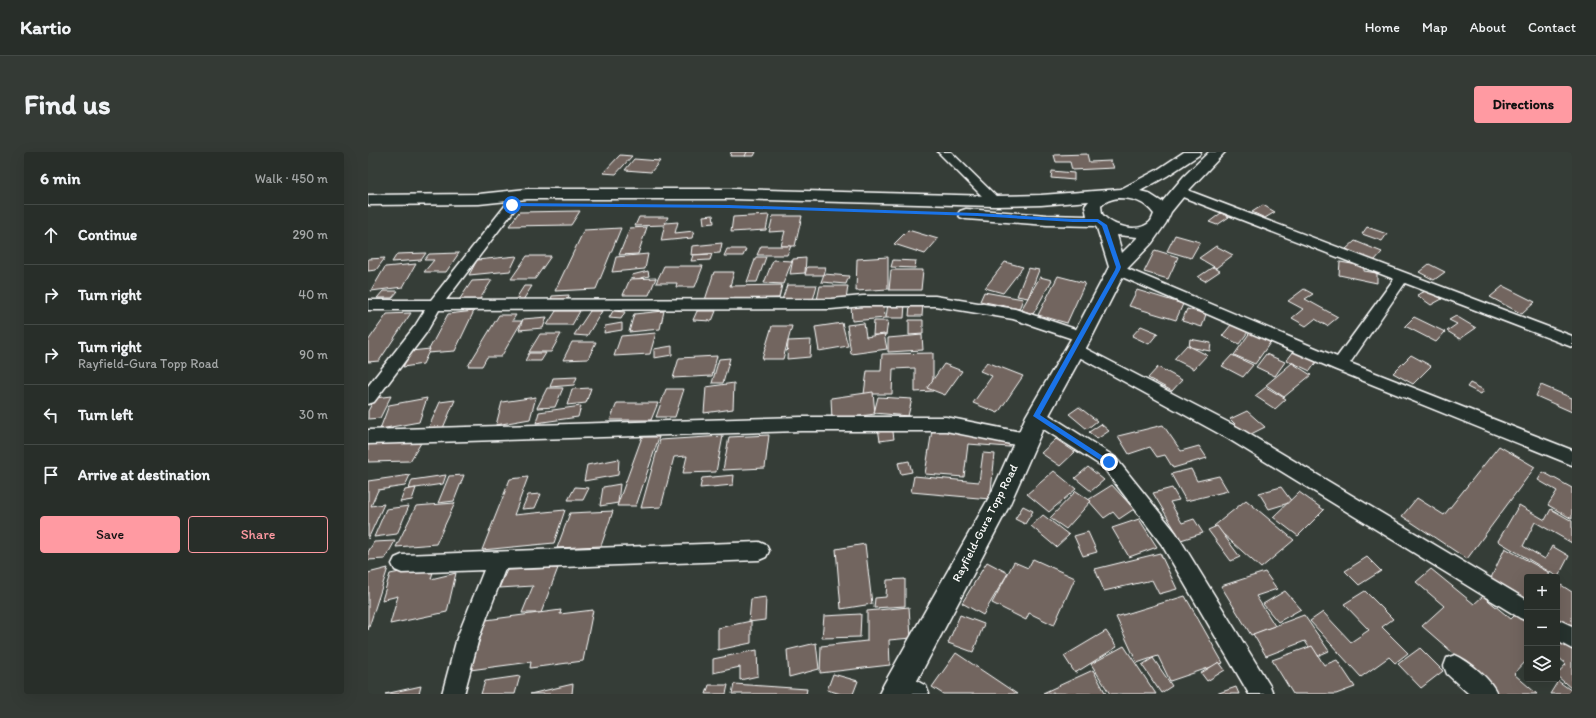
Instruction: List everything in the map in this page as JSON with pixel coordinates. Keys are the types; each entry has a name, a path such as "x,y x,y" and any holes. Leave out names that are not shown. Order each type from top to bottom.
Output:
{"main road":[{"path":"1118,269 1102,223 1093,212 1094,204 1101,198 1118,193 1162,173 1194,152"},
{"name":"Rayfield-Gura Topp Road","path":"904,690 1000,499 1037,416 1118,269 1146,239 1179,191 1218,152"},
{"path":"368,200 479,199 527,194 733,194 994,201 1041,200 1118,193 1138,195 1149,199 1158,206 1158,220 1144,231 1130,232 1116,230 1102,223 977,215 729,206 512,205 479,199"}],"street":[{"path":"944,152 994,201"},
{"path":"1179,191 1572,342"},
{"path":"368,398 421,329 434,306 512,205"},
{"path":"1118,269 1340,365 1572,458"},
{"path":"1340,365 1402,277"},
{"path":"368,305 831,304 863,301 935,301 1015,314 1079,342 1233,433 1525,610"},
{"path":"1037,416 1109,462 1170,539 1262,694"},
{"path":"368,437 801,424 946,424 1026,440"},
{"path":"402,564 759,551"},
{"path":"453,694 468,638 498,560"},
{"path":"1560,631 1572,638"},
{"path":"1455,666 1486,694"}],"building":[{"path":"731,152 747,152 746,156 730,156"},
{"path":"747,152 756,152 754,156 745,156"},
{"path":"1087,154 1089,162 1111,161 1114,168 1072,170 1070,162 1056,162 1054,155"},
{"path":"620,155 632,156 616,174 603,173"},
{"path":"634,159 660,161 651,172 625,170"},
{"path":"1052,171 1074,173 1074,180 1051,178"},
{"path":"1263,205 1275,212 1265,218 1252,212"},
{"path":"580,211 571,225 509,226 519,212"},
{"path":"1221,213 1229,217 1217,225 1209,222"},
{"path":"713,215 714,223 704,224 703,216"},
{"path":"769,215 766,230 731,232 733,217"},
{"path":"773,216 802,216 795,246 781,246 785,231 769,232"},
{"path":"639,217 668,217 664,225 635,226"},
{"path":"678,222 675,233 694,231 692,238 661,241 665,223"},
{"path":"647,227 638,254 619,255 630,228"},
{"path":"1367,227 1387,234 1382,241 1362,234"},
{"path":"621,228 596,289 555,291 584,230"},
{"path":"908,230 938,239 925,254 894,244"},
{"path":"1175,235 1200,242 1191,258 1167,251"},
{"path":"1355,241 1382,252 1374,261 1346,249"},
{"path":"722,243 720,253 691,255 692,246"},
{"path":"761,246 791,246 787,255 757,255"},
{"path":"1216,246 1233,255 1216,268 1199,258"},
{"path":"727,249 746,249 743,256 724,256"},
{"path":"1155,250 1178,257 1168,279 1144,272"},
{"path":"426,253 421,260 392,262 397,254"},
{"path":"459,253 446,272 424,272 434,260 424,260 429,254"},
{"path":"648,254 645,269 612,272 616,257"},
{"path":"712,254 710,260 691,261 693,255"},
{"path":"517,256 510,271 469,275 477,260"},
{"path":"527,256 551,256 535,279 511,279"},
{"path":"756,257 766,257 757,282 747,282"},
{"path":"888,257 888,289 856,291 857,259"},
{"path":"385,258 376,270 368,271 368,259"},
{"path":"806,258 805,273 790,274 793,259"},
{"path":"773,260 792,261 783,284 764,283"},
{"path":"893,260 916,261 915,268 891,267"},
{"path":"1005,262 1023,267 1003,293 985,288"},
{"path":"1340,262 1364,266 1364,271 1377,273 1377,283 1339,275"},
{"path":"416,264 403,287 371,291 385,267"},
{"path":"1429,264 1445,272 1434,280 1419,272"},
{"path":"664,266 703,266 695,287 676,287 677,283 656,283"},
{"path":"807,267 826,267 824,275 805,275"},
{"path":"1213,267 1220,271 1205,281 1198,277"},
{"path":"1028,268 1039,270 1028,298 1017,296"},
{"path":"891,270 923,270 921,290 889,290"},
{"path":"648,271 649,276 633,280 632,275"},
{"path":"714,272 734,272 730,286 782,285 779,298 705,300"},
{"path":"824,274 849,276 846,284 821,282"},
{"path":"1058,276 1085,283 1067,323 1038,315"},
{"path":"1040,277 1052,280 1033,314 1021,310"},
{"path":"656,278 649,295 623,295 630,279"},
{"path":"492,280 478,302 457,303 472,281"},
{"path":"787,285 817,285 813,300 782,300"},
{"path":"524,286 532,286 523,300 515,300"},
{"path":"820,286 848,286 846,300 817,300"},
{"path":"1503,286 1535,302 1522,314 1490,297"},
{"path":"1304,289 1313,294 1305,299 1338,317 1327,326 1315,319 1306,326 1292,318 1303,309 1288,301"},
{"path":"1137,290 1183,304 1176,320 1129,306"},
{"path":"1428,290 1442,299 1431,305 1417,295"},
{"path":"383,291 398,291 392,298 377,298"},
{"path":"984,292 1023,299 1019,309 980,301"},
{"path":"569,295 568,299 551,300 552,296"},
{"path":"884,302 885,318 852,321 851,305"},
{"path":"888,303 905,303 904,318 886,318"},
{"path":"910,304 923,304 922,316 909,316"},
{"path":"1187,309 1206,314 1202,327 1182,321"},
{"path":"474,311 455,351 427,353 448,314"},
{"path":"556,311 580,311 572,325 547,325"},
{"path":"590,311 602,311 587,336 574,335"},
{"path":"613,311 625,312 621,319 609,318"},
{"path":"664,311 660,329 629,332 634,314"},
{"path":"697,311 716,311 712,321 693,320"},
{"path":"411,313 379,361 368,362 368,341 387,314"},
{"path":"499,315 516,315 512,321 522,321 501,357 487,357 482,366 468,366"},
{"path":"1456,316 1476,328 1460,339 1447,331 1457,324 1449,320"},
{"path":"547,317 543,328 519,330 523,319"},
{"path":"1414,317 1445,332 1436,342 1405,326"},
{"path":"909,320 923,320 923,334 909,335"},
{"path":"874,321 888,321 886,335 873,335"},
{"path":"622,323 622,330 604,333 605,326"},
{"path":"842,323 848,346 819,351 815,327"},
{"path":"864,323 866,337 884,334 887,349 851,354 847,325"},
{"path":"1231,325 1248,332 1239,344 1222,336"},
{"path":"772,326 792,326 783,359 762,359"},
{"path":"1141,326 1158,333 1149,344 1132,336"},
{"path":"1251,331 1272,340 1255,364 1234,355"},
{"path":"656,333 650,354 614,356 621,336"},
{"path":"540,334 561,334 551,352 529,352"},
{"path":"922,335 923,350 888,352 888,338"},
{"path":"1190,339 1211,343 1210,351 1189,347"},
{"path":"811,340 810,357 787,359 788,341"},
{"path":"572,342 596,342 588,359 563,360"},
{"path":"1187,345 1207,355 1194,369 1174,359"},
{"path":"672,346 672,355 654,358 654,349"},
{"path":"1297,347 1319,358 1310,371 1287,360"},
{"path":"430,349 423,364 403,367 411,351"},
{"path":"529,353 546,353 541,361 525,361"},
{"path":"933,353 933,391 915,392 915,368 893,369 892,394 864,394 867,371 881,371 882,354"},
{"path":"1266,354 1285,362 1275,376 1256,367"},
{"path":"1232,355 1253,365 1243,377 1222,366"},
{"path":"1411,355 1431,366 1413,384 1393,373"},
{"path":"717,356 712,376 673,378 679,358"},
{"path":"730,358 723,383 712,383 719,359"},
{"path":"987,362 1023,376 998,413 973,403 992,376 980,371"},
{"path":"1292,363 1311,375 1284,397 1266,385"},
{"path":"944,364 962,371 945,395 927,388"},
{"path":"1158,367 1182,380 1172,391 1148,378"},
{"path":"577,377 574,385 550,387 553,378"},
{"path":"734,383 733,409 704,413 706,387"},
{"path":"1470,383 1484,390 1481,394 1467,387"},
{"path":"1541,385 1572,398 1572,412 1536,396"},
{"path":"1266,387 1286,399 1275,409 1255,396"},
{"path":"547,388 563,388 555,407 537,408"},
{"path":"591,388 586,403 567,405 572,389"},
{"path":"666,389 684,389 675,417 656,417"},
{"path":"873,392 875,414 832,420 831,398"},
{"path":"391,396 380,418 368,419 368,411 375,398"},
{"path":"536,397 530,419 496,425 502,402"},
{"path":"878,397 912,399 908,416 874,413"},
{"path":"427,398 419,422 380,429 389,405"},
{"path":"455,400 443,428 428,429 440,402"},
{"path":"617,403 658,403 651,420 610,420"},
{"path":"581,406 578,417 536,423 539,412"},
{"path":"1079,407 1097,421 1087,429 1069,414"},
{"path":"1247,411 1265,427 1247,436 1230,419"},
{"path":"1101,424 1109,431 1097,439 1089,432"},
{"path":"892,425 894,439 880,441 878,428"},
{"path":"1163,425 1181,451 1199,446 1207,458 1173,468 1165,455 1157,457 1150,447 1129,454 1118,436"},
{"path":"932,430 1010,436 1009,447 968,444 964,477 925,474"},
{"path":"769,435 765,468 723,470 729,437"},
{"path":"723,436 716,472 683,473 687,456 674,457 661,507 641,508 660,440"},
{"path":"642,437 659,437 636,506 617,506"},
{"path":"1056,439 1075,452 1060,466 1041,453"},
{"path":"421,443 410,461 368,462 368,444"},
{"path":"1499,446 1535,467 1467,559 1402,516 1417,498 1444,515"},
{"path":"983,453 995,454 990,499 911,492 914,476 979,482"},
{"path":"619,459 618,475 584,481 587,465"},
{"path":"909,461 912,472 901,474 898,463"},
{"path":"1088,467 1104,480 1091,491 1075,478"},
{"path":"1191,469 1197,481 1219,476 1228,491 1186,501 1171,474"},
{"path":"1054,471 1076,489 1049,512 1027,494"},
{"path":"1543,472 1572,488 1572,519 1548,505 1557,491 1538,480"},
{"path":"410,475 405,486 378,490 371,506 384,504 368,539 368,481"},
{"path":"446,475 443,484 409,489 412,480"},
{"path":"464,475 454,501 438,503 449,476"},
{"path":"734,475 733,485 700,488 702,478"},
{"path":"528,477 514,515 565,510 554,543 482,550 510,479"},
{"path":"620,484 618,503 600,506 603,487"},
{"path":"1112,485 1134,509 1119,519 1113,512 1104,518 1088,500"},
{"path":"575,487 589,488 583,500 568,500"},
{"path":"1281,487 1292,502 1269,509 1259,493"},
{"path":"416,488 412,500 400,502 405,490"},
{"path":"1172,488 1179,500 1170,502 1182,523 1194,519 1203,533 1181,540 1153,493"},
{"path":"1076,491 1091,501 1066,529 1050,518"},
{"path":"1299,492 1324,510 1298,536 1273,517"},
{"path":"541,494 535,508 522,509 528,495"},
{"path":"1246,500 1294,540 1261,568 1214,526"},
{"path":"455,503 436,544 396,547 416,506"},
{"path":"1519,505 1545,520 1551,509 1572,521 1572,543 1535,522 1523,546 1545,559 1552,546 1569,556 1560,574 1553,574 1498,541"},
{"path":"409,506 397,534 374,537 386,509"},
{"path":"1023,506 1033,511 1025,524 1015,519"},
{"path":"613,511 601,546 557,548 570,513"},
{"path":"1043,515 1069,535 1056,547 1031,526"},
{"path":"1139,519 1157,547 1129,557 1112,528"},
{"path":"1217,526 1240,557 1231,561 1208,530"},
{"path":"1088,532 1097,552 1083,556 1074,536"},
{"path":"395,541 385,559 368,560 368,552 374,542"},
{"path":"865,544 872,604 841,609 836,549"},
{"path":"1505,548 1550,573 1524,574 1524,597 1491,578"},
{"path":"1160,553 1177,589 1159,594 1152,580 1104,591 1095,569"},
{"path":"1367,557 1381,571 1359,585 1345,571"},
{"path":"1033,559 1075,578 1054,625 1029,613 1026,620 992,603 1014,562 1028,568"},
{"path":"987,562 1008,573 983,615 962,603"},
{"path":"435,565 431,579 456,573 447,612 390,624 398,596 382,600 390,574"},
{"path":"388,568 368,630 368,573"},
{"path":"558,568 541,613 522,613 533,586 499,588 507,570"},
{"path":"1431,569 1474,604 1483,596 1511,619 1522,608 1524,610 1524,663 1514,674 1537,694 1500,694 1422,626 1444,606 1416,582"},
{"path":"1265,572 1277,589 1256,596 1275,626 1251,635 1221,586"},
{"path":"905,579 905,606 874,608 875,598 886,597 887,580"},
{"path":"1561,585 1572,592 1572,630 1560,623"},
{"path":"1285,591 1301,609 1278,622 1263,604"},
{"path":"1365,591 1393,619 1382,627 1408,653 1395,663 1389,657 1361,677 1310,621 1323,612 1351,642 1369,630 1344,604"},
{"path":"1185,596 1223,663 1170,681 1158,656 1137,663 1116,617"},
{"path":"766,597 765,620 749,622 751,599"},
{"path":"909,607 911,638 889,640 890,665 820,673 821,646 867,641 867,611"},
{"path":"561,610 560,614 593,610 583,661 530,668 531,662 470,670 486,620"},
{"path":"861,614 860,637 822,638 824,616"},
{"path":"960,615 984,624 973,652 948,643"},
{"path":"1304,615 1329,651 1315,657 1305,641 1266,656 1253,634"},
{"path":"751,621 751,643 718,650 718,628"},
{"path":"1106,631 1117,647 1075,673 1064,656"},
{"path":"1560,638 1572,648 1572,689 1560,679 1560,671 1566,664 1560,659"},
{"path":"816,643 819,669 789,677 787,650"},
{"path":"1124,646 1156,694 1110,694 1091,664"},
{"path":"1312,646 1324,665 1337,660 1355,687 1336,694 1293,694 1272,660"},
{"path":"1420,648 1443,671 1421,688 1398,664"},
{"path":"757,650 758,676 740,680 740,667 713,673 713,659"},
{"path":"956,653 1017,694 943,694 932,687"},
{"path":"1153,658 1172,686 1161,693 1142,665"},
{"path":"1219,662 1225,670 1207,681 1201,673"},
{"path":"1093,670 1106,694 1043,693"},
{"path":"833,674 858,681 853,694 841,694 827,690"},
{"path":"520,676 515,694 481,694 485,681"},
{"path":"1557,682 1572,691 1572,694 1550,694"},
{"path":"573,684 572,694 530,694"},
{"path":"734,684 807,689 806,694 732,694"},
{"path":"709,685 728,685 726,694 706,694"},
{"path":"421,686 419,694 385,694"},
{"path":"1236,687 1239,694 1216,694"}],"route":[{"path":"512,205 729,206 1098,221 1105,225 1118,270 1037,416 1109,462"}]}
